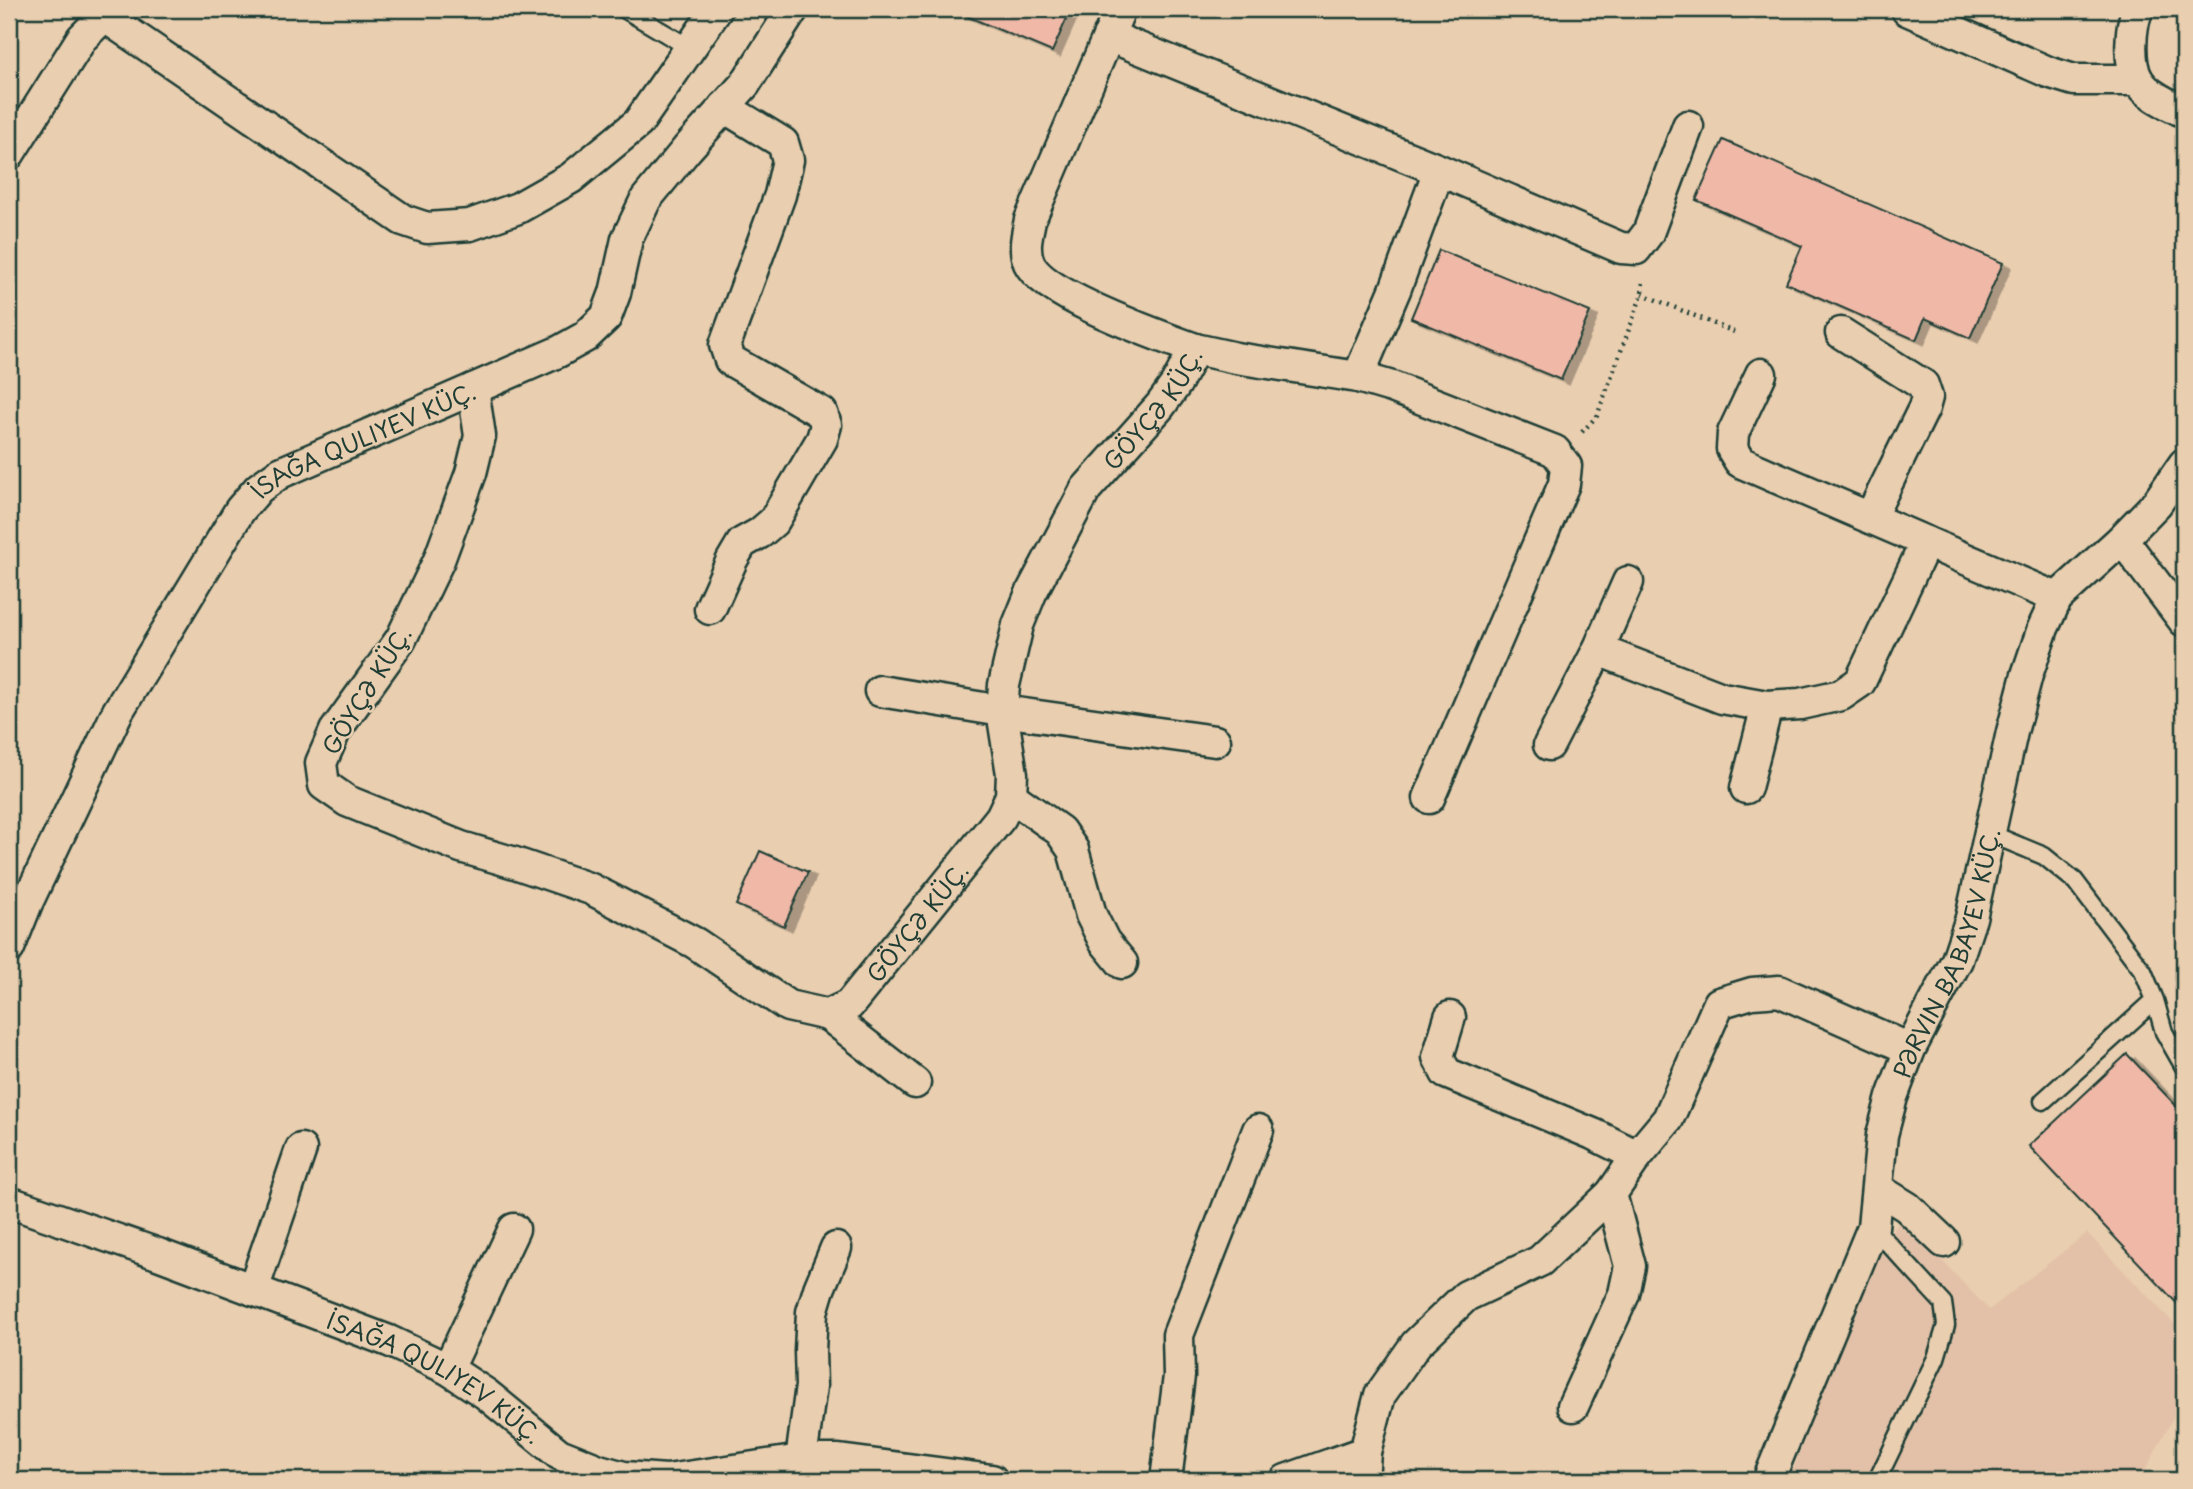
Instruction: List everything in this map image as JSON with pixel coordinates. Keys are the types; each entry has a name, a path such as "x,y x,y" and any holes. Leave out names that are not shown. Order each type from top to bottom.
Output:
{"street":[{"path":"9,154 82,38 107,13 403,220 427,228 470,225 518,208 572,178 638,123 717,9"},
{"name":"İSAĞA QULIYEV KÜÇ.","path":"9,948 18,898 118,711 240,510 259,488 280,473 558,352 585,337 606,317 615,293 627,239 646,199 745,84 793,9"},
{"path":"2138,9 2133,18 2130,36 2138,79 2155,96 2184,112"},
{"path":"1908,10 2048,72 2074,80 2138,79"},
{"path":"1114,22 1439,170 1621,248 1636,249 1648,233 1688,126"},
{"name":"GÖYÇƏ KÜÇ.","path":"472,389 480,436 471,474 439,560 401,639 335,731 321,763 324,785 347,801 461,847 592,889 695,943 788,1006 828,1015 849,1005 1001,817 1011,796 1012,774 1002,711 1004,685 1017,625 1086,489 1160,406 1177,384 1195,349 1083,303 1044,280 1030,265 1024,247 1030,220 1114,22"},
{"path":"710,609 742,543 761,533 774,521 822,439 827,425 822,413 730,360 725,345 780,195 788,160 783,143 724,107"},
{"path":"1358,377 1395,290 1439,170"},
{"path":"1841,333 1923,385 1927,397 1870,518"},
{"path":"1195,349 1358,377 1392,387 1555,451 1566,466 1564,484 1430,798"},
{"path":"1761,374 1733,433 1732,449 1740,462 2057,598"},
{"name":"PƏRVIN BABAYEV KÜÇ.","path":"1771,1480 1770,1476 1873,1227 1882,1135 1892,1097 1910,1049 1957,960 1971,918 2026,675 2043,628 2057,598 2157,503 2184,464"},
{"path":"2122,539 2184,621"},
{"path":"1598,650 1722,698 1767,706 1800,705 1841,695 1860,682 1926,542"},
{"path":"1549,745 1598,650 1628,582"},
{"path":"880,691 1215,741"},
{"path":"1746,788 1767,706"},
{"path":"1011,796 1060,831 1073,850 1091,915 1104,942 1122,963"},
{"path":"1286,1480 1364,1466 1380,1395 1416,1344 1466,1296 1540,1261 1611,1194 1637,1156 1668,1119 1719,1003 1752,993 1779,991 1910,1049"},
{"path":"828,1015 915,1083"},
{"path":"1450,1017 1438,1057 1446,1073 1593,1134 1637,1156"},
{"path":"1166,1480 1179,1376 1178,1335 1258,1130"},
{"path":"253,1290 301,1149"},
{"path":"1878,1189 1906,1207 1944,1242"},
{"path":"1573,1406 1624,1294 1630,1266 1611,1194"},
{"name":"İSAĞA QULIYEV KÜÇ.","path":"9,1202 158,1254 389,1341 448,1369 486,1394 559,1454 599,1470 624,1477 667,1480 801,1460 839,1460 975,1479"},
{"path":"448,1369 514,1229"},
{"path":"801,1460 811,1385 812,1312 836,1248"}],"lane":[{"path":"624,9 690,47"},
{"path":"1991,834 2044,856 2075,881 2143,971 2164,1032 2184,1067"},
{"path":"2043,1101 2155,1000"},
{"path":"1873,1227 1943,1303 1946,1325 1936,1359 1877,1480"}],"path":[{"path":"1555,451 1582,432 1597,416 1642,294 1643,279 1636,249"},
{"path":"1642,294 1734,332"}],"shaded area":[{"path":"1902,1219 1989,1310 2087,1233 2184,1334 2184,1397 2140,1480 1789,1480 1877,1251"}],"building":[{"path":"950,9 1071,9 1052,52"},
{"path":"1723,140 2003,263 1970,338 1925,318 1916,340 1786,283 1802,246 1696,200"},
{"path":"1439,250 1590,312 1561,380 1411,318"},
{"path":"760,851 808,872 784,926 736,905"},
{"path":"2127,1054 2184,1114 2184,1311 2029,1146"}]}
